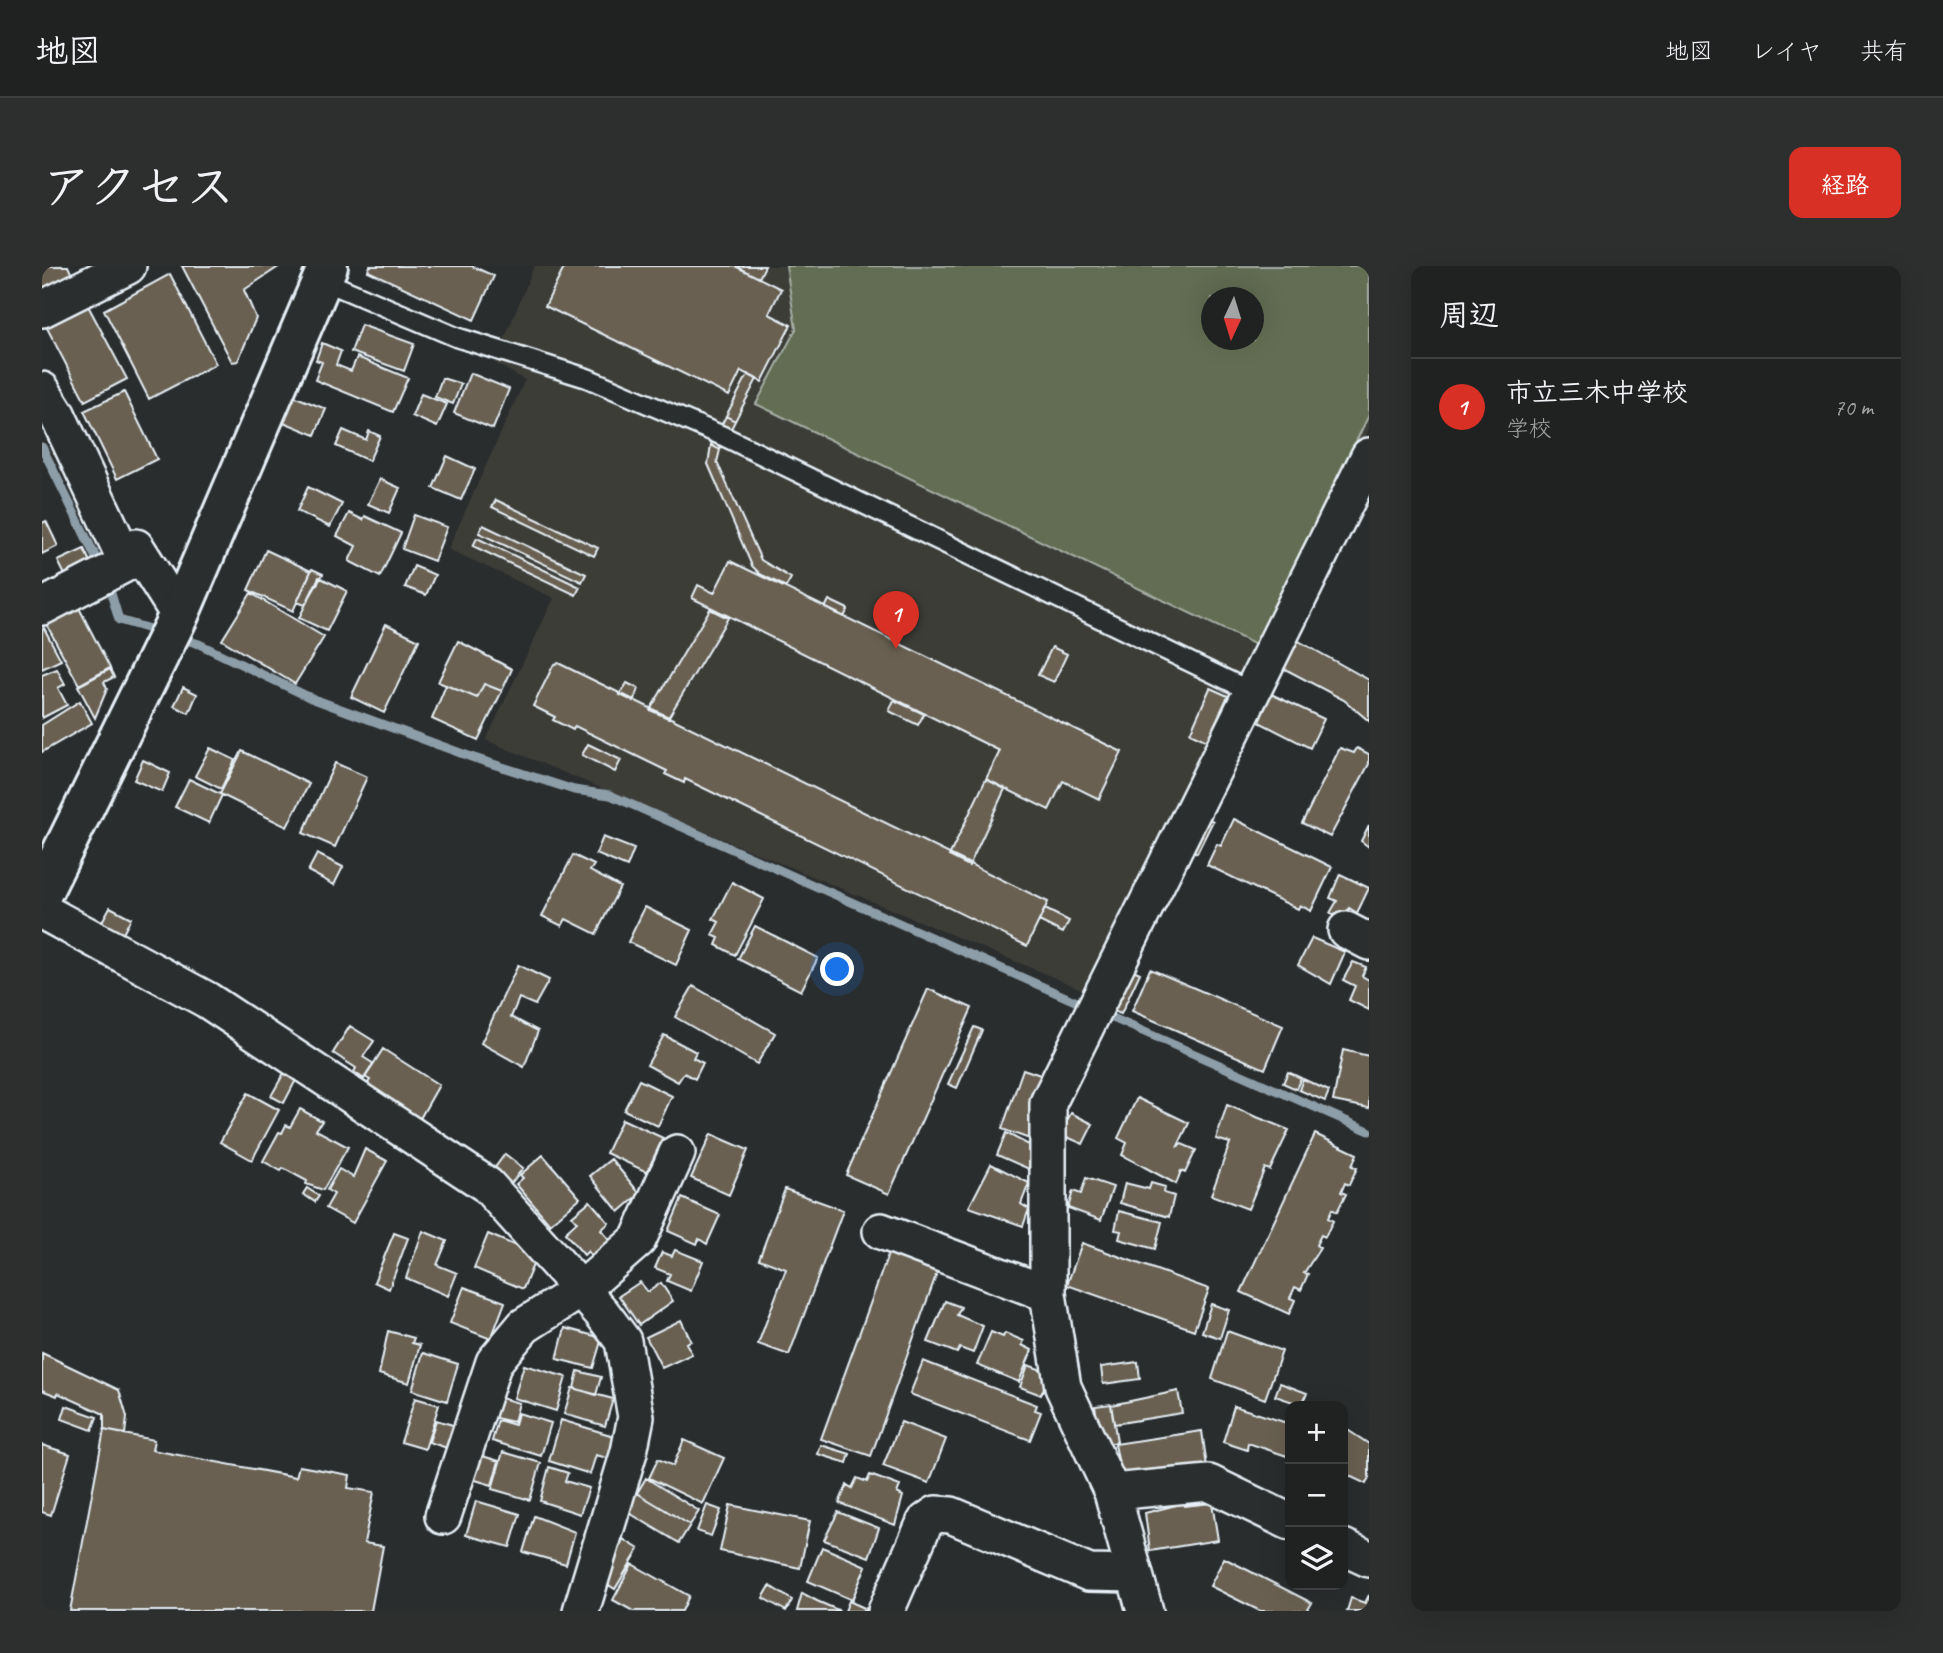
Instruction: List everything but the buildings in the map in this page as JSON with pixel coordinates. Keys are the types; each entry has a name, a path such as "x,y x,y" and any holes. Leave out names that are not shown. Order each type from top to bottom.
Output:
{"street":[{"path":"42,309 128,266"},
{"path":"42,892 179,615 325,273"},
{"path":"42,390 57,414 127,563"},
{"path":"1145,1611 1112,1492 1063,1387 1048,1294 1048,1103 1369,456"},
{"path":"42,607 127,563 136,547 179,615"},
{"path":"42,911 207,1000 487,1185 582,1289 623,1341 636,1417 629,1452 581,1611"},
{"path":"443,1516 494,1362 524,1326 582,1289 638,1240 677,1153"},
{"path":"881,1231 1048,1294"},
{"path":"1112,1492 1209,1483 1285,1520"},
{"path":"886,1611 925,1522 936,1514 951,1515 1090,1573 1135,1574"},
{"path":"1348,1549 1369,1559"}],"lane":[{"path":"325,273 456,337 586,378 723,436 1252,692"}],"shaded area":[{"path":"534,266 1369,266 1369,429 1236,700 1086,991 486,740 554,598 448,549 525,380 495,363"}],"green space":[{"path":"786,266 1369,266 1369,415 1256,645 756,404 796,329"}],"waterway":[{"path":"42,447 101,568"},
{"path":"107,580 119,620 160,632"},
{"path":"177,637 199,644 311,698 474,758 574,790 610,795 1086,1006"},
{"path":"1099,1012 1369,1131"}],"place":[{"name":"市立三木中学校","path":"896,649"}]}
